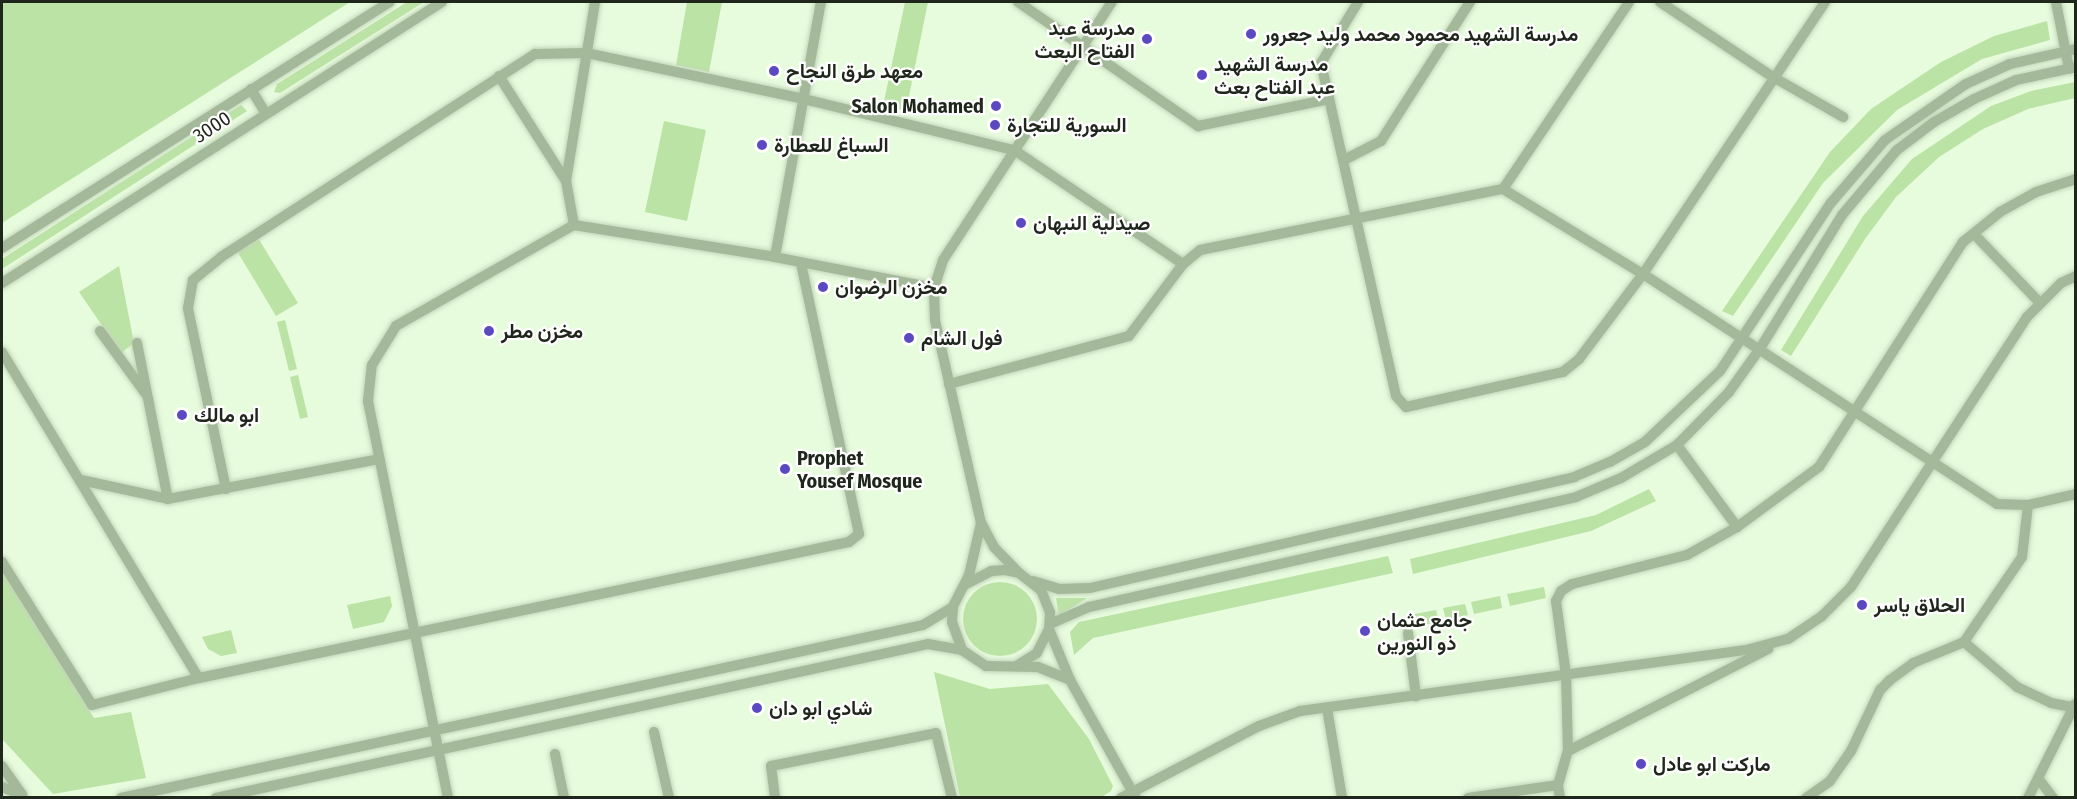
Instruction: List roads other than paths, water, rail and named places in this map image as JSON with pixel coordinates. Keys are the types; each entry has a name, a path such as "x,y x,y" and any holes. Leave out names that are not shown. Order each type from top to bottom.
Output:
{"street":[{"name":"3000","path":"2,248 388,2"},
{"name":"3000","path":"2,283 442,2"},
{"path":"574,225 566,181 595,2"},
{"path":"775,257 821,2"},
{"path":"1018,2 1198,126 1329,99"},
{"path":"1112,2 943,260 934,288 933,310 981,523 994,547 1019,573 1033,581 1059,589 1090,588 1574,477 1645,442 1720,371 1744,339 1830,204 1885,140 1966,84 2010,64 2071,50"},
{"path":"1358,2 1321,63 1359,220 1396,396 1406,407 1563,372 1579,359 1643,274 1825,2"},
{"path":"1344,160 1381,141 1470,2"},
{"path":"1503,189 1629,2"},
{"path":"1660,2 1773,77 1843,117"},
{"path":"1015,667 1037,653 1049,627 1089,607 1576,497 1621,478 1677,445 1729,392 1760,350 1842,215 1897,150 1934,122 1974,99 2016,80 2072,68 2071,50 2056,2"},
{"path":"226,489 188,308 193,280 221,257 536,54 586,53 804,99 1014,150 1183,264"},
{"path":"499,76 566,181"},
{"path":"251,89 266,114"},
{"path":"1560,798 1558,785 1568,751 1566,675 1556,602 1561,591 1572,584 1687,555 1737,527 1819,466 1857,412 1963,243 2000,212 2036,192 2076,179"},
{"path":"949,384 1129,336 1183,264 1200,250 1359,220 1503,189 1643,274 1997,504 2028,505 2076,494"},
{"path":"448,798 435,730 412,636 368,401 372,365 396,326 574,225 775,257 801,264 934,288"},
{"path":"1974,234 2039,302"},
{"path":"2,562 92,705 199,678 412,636 849,542 859,534 801,264"},
{"path":"1568,751 1788,639 1821,617 1851,587 2039,302 2076,276"},
{"path":"100,331 148,397"},
{"path":"137,343 168,499"},
{"path":"2,352 199,678"},
{"path":"1677,445 1737,527"},
{"path":"81,480 168,499 379,459"},
{"path":"1466,501 1470,520"},
{"path":"1806,798 1830,781 1851,751 1880,690 1890,680 1913,663 1964,642 2022,557 2028,505"},
{"path":"962,650 953,629 953,607 966,584 981,523"},
{"path":"966,584 991,571 1019,573"},
{"path":"1033,581 1047,600 1049,627 1070,680 1135,793"},
{"path":"121,798 923,625 953,607"},
{"path":"1408,633 1416,696"},
{"path":"1121,798 1135,793 1259,726 1300,711 1750,649 1788,639"},
{"path":"1964,642 2017,687 2051,703 2075,707 2028,798"},
{"path":"216,798 928,644 962,650 986,666 1049,669 1070,680"},
{"path":"1327,708 1342,798"},
{"path":"654,732 669,798"},
{"path":"776,798 771,766 936,733 952,798"},
{"path":"555,754 564,798"},
{"path":"2,766 23,796"},
{"path":"2038,778 2053,798"},
{"path":"1468,798 1558,785"},
{"path":"2,787 23,796"}],"place":[{"name":"مدرسة الشهيد محمود محمد وليد جعرور","path":"1251,34"},
{"name":"مدرسة عبد الفتاح البعث","path":"1147,39"},
{"name":"معهد طرق النجاح","path":"774,71"},
{"name":"مدرسة الشهيد عبد الفتاح بعث","path":"1202,75"},
{"name":"Salon Mohamed","path":"996,106"},
{"name":"السورية للتجارة","path":"995,125"},
{"name":"السباغ للعطارة","path":"762,145"},
{"name":"صيدلية النبهان","path":"1021,223"},
{"name":"مخزن الرضوان","path":"823,287"},
{"name":"مخزن مطر","path":"489,331"},
{"name":"فول الشام","path":"909,338"},
{"name":"ابو مالك","path":"182,415"},
{"name":"Prophet Yousef Mosque","path":"785,469"},
{"name":"الحلاق ياسر","path":"1862,605"},
{"name":"جامع عثمان ذو النورين","path":"1365,631"},
{"name":"شادي ابو دان","path":"757,708"},
{"name":"ماركت ابو عادل","path":"1641,764"}]}
